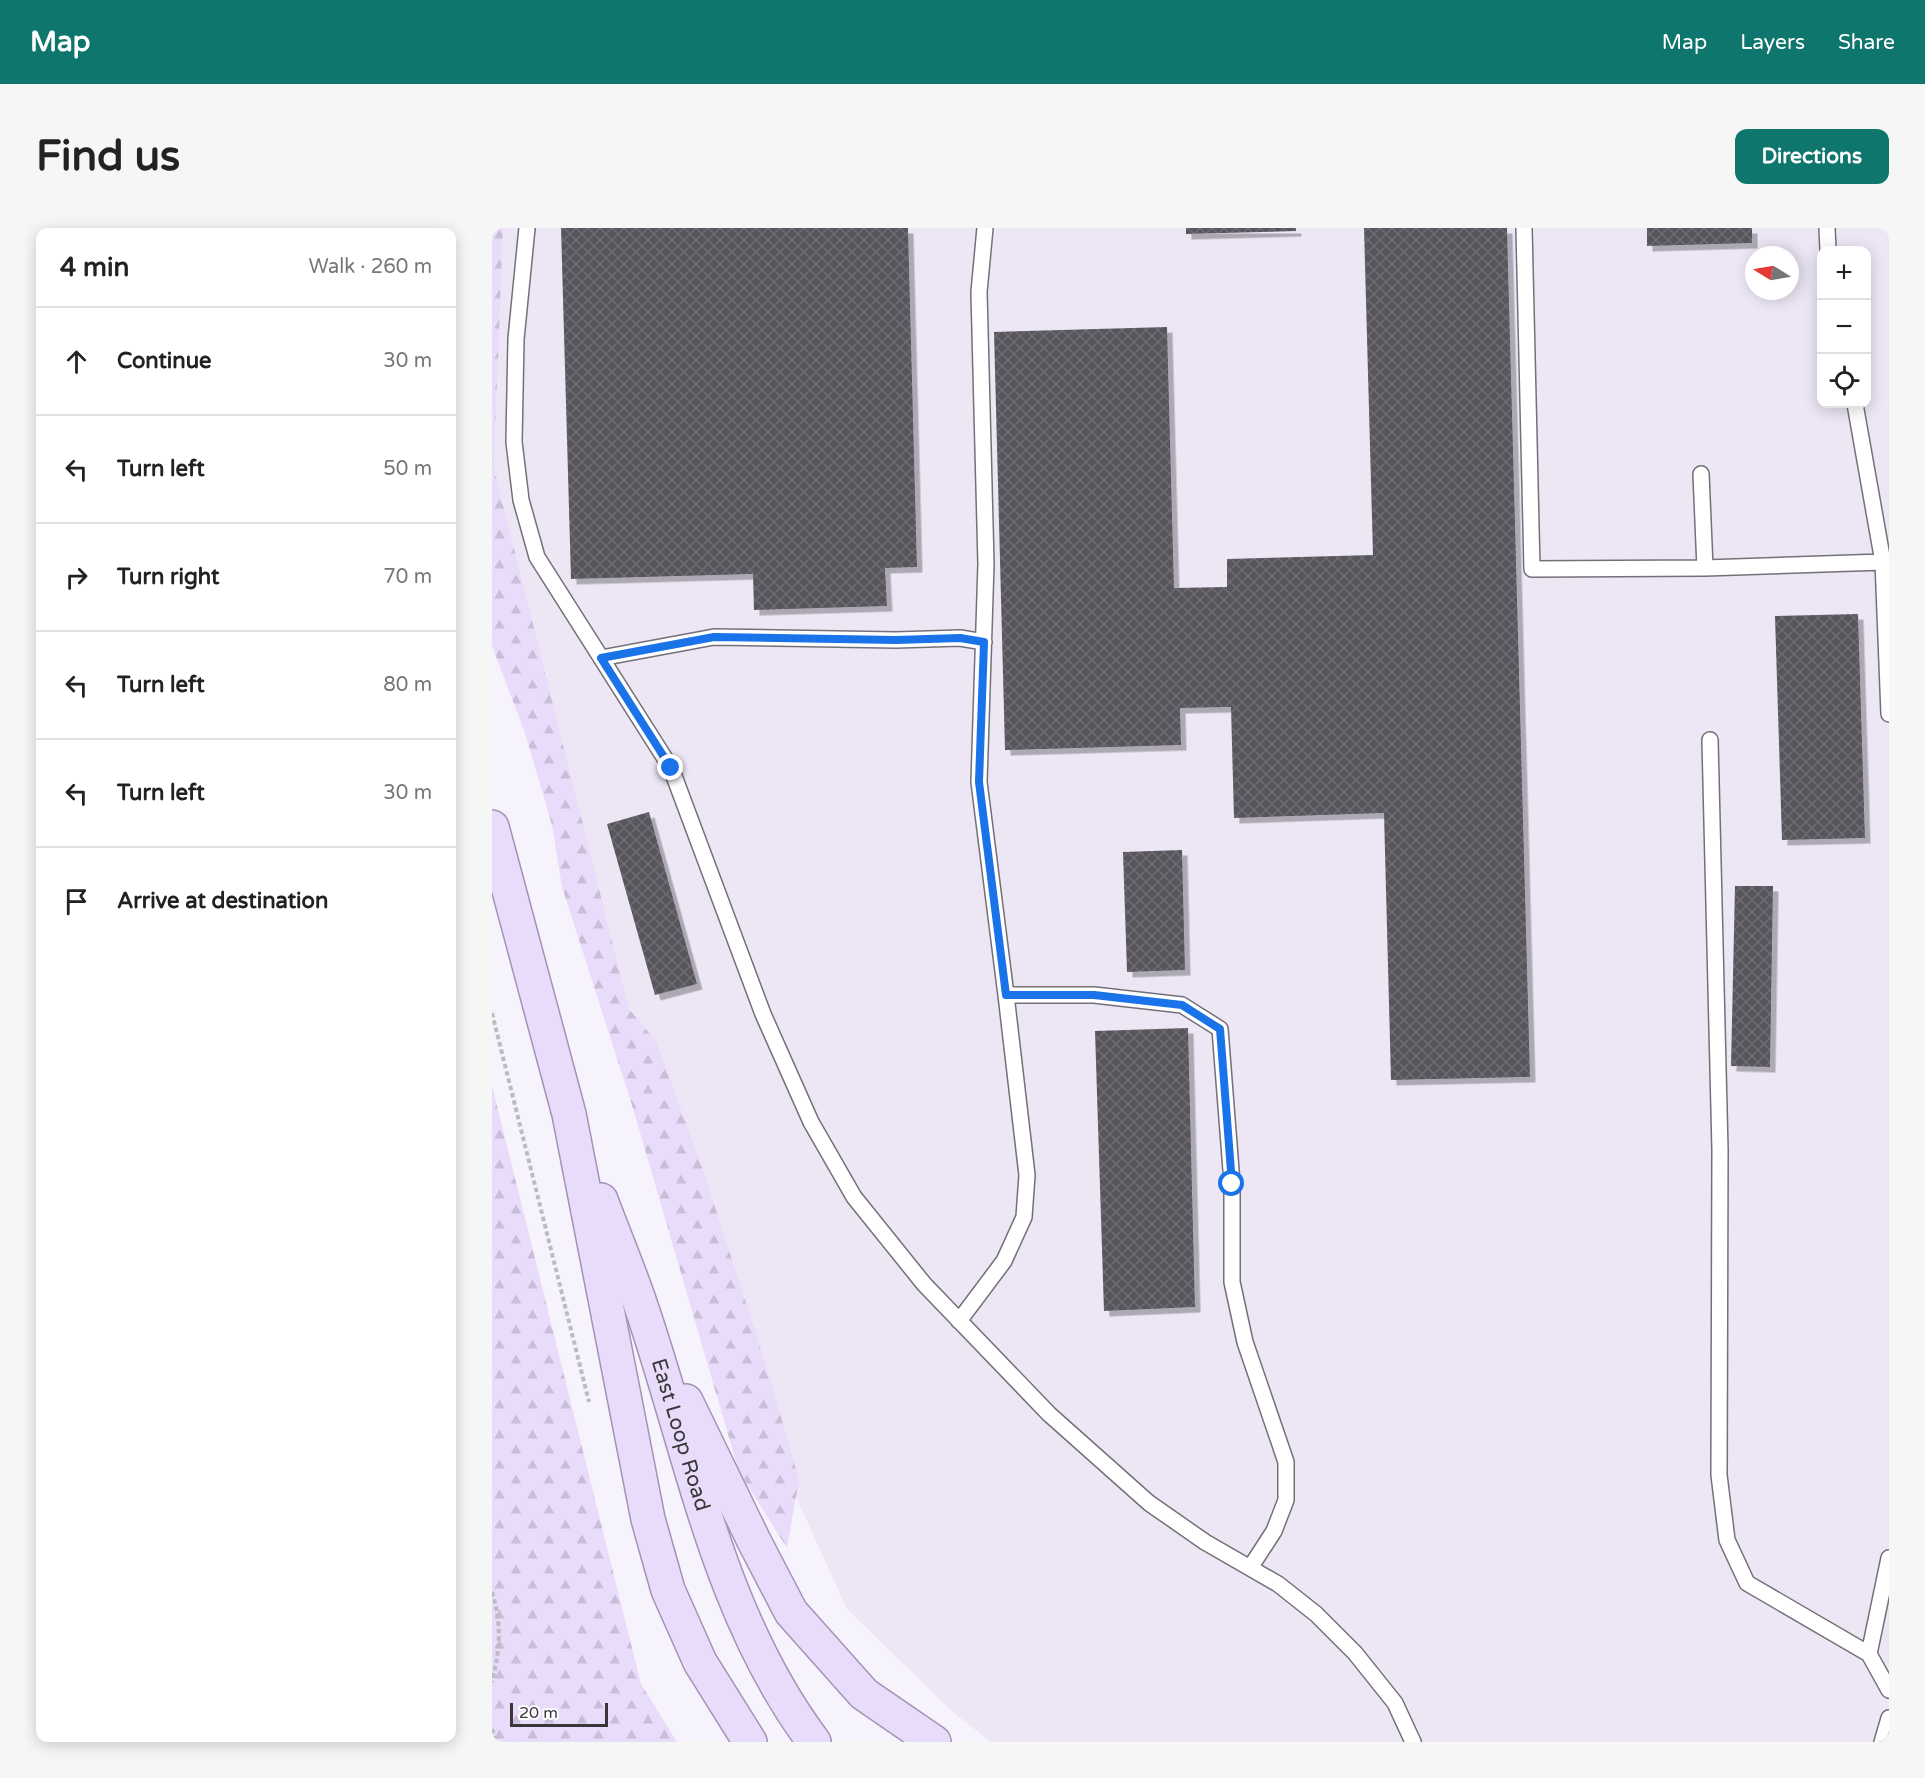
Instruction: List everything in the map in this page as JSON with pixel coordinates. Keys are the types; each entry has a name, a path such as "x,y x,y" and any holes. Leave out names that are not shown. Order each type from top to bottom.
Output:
{"main road":[{"name":"East Loop Road","path":"492,827 568,1114 648,1519 668,1590 699,1662 750,1742"},
{"name":"East Loop Road","path":"568,1114 641,1306 716,1549 746,1630 789,1708 814,1742"},
{"path":"641,1306 753,1541 791,1612 864,1694 934,1742"}],"lane":[{"path":"527,228 516,339 514,442 521,500 537,557 671,768 763,1014 811,1122 854,1197 924,1284 1049,1414 1149,1503 1205,1542 1278,1584 1316,1614 1355,1653 1395,1703 1413,1742"},
{"path":"959,1321 1004,1261 1023,1218 1027,1175 979,782 986,564 979,292 985,228"},
{"path":"1524,228 1532,569 1705,568 1883,562"},
{"path":"1827,228 1828,246"},
{"path":"1856,408 1883,562 1889,714"},
{"path":"1701,474 1705,568"},
{"path":"601,658 714,637 896,640 960,638 984,642"},
{"path":"1710,740 1720,1162 1719,1475 1727,1540 1747,1583 1869,1654 1889,1690"},
{"path":"1006,995 1094,995 1182,1005 1220,1029 1232,1184 1232,1282 1245,1342 1286,1462 1286,1500 1274,1531 1250,1568"},
{"path":"1869,1654 1889,1558"},
{"path":"1882,1742 1889,1718"}],"path":[{"path":"492,1592 500,1616 500,1641 492,1682"},
{"path":"492,1729 496,1742"}],"shaded area":[{"path":"503,228 1889,228 1889,1742 991,1742 954,1713 847,1609 766,1431 629,1009 494,468"}],"green space":[{"path":"492,228 503,228 494,468 629,1009 656,1041 704,1173 767,1368 799,1480 787,1548 739,1472 632,1105 562,887 552,825 525,733 492,646"},
{"path":"492,1086 641,1684 677,1742 492,1742"}],"building":[{"path":"561,228 908,228 917,567 885,568 887,606 754,610 753,574 571,579"},
{"path":"1186,228 1296,228 1296,231 1186,234"},
{"path":"1364,228 1507,228 1530,1077 1391,1080 1384,813 1234,818 1231,707 1180,708 1181,745 1005,750 994,332 1167,327 1174,588 1227,587 1227,559 1373,555"},
{"path":"1647,228 1752,228 1752,243 1647,246"},
{"path":"1858,614 1865,838 1782,840 1775,616"},
{"path":"649,812 697,984 655,995 607,824"},
{"path":"1182,850 1185,970 1127,972 1123,852"},
{"path":"1735,886 1773,886 1770,1067 1731,1066"},
{"path":"1188,1028 1195,1307 1104,1311 1095,1031"}],"route":[{"path":"671,768 601,658 714,637 896,640 960,638 984,642 979,782 1006,995 1094,995 1182,1005 1220,1029 1226,1081 1232,1184"}]}
